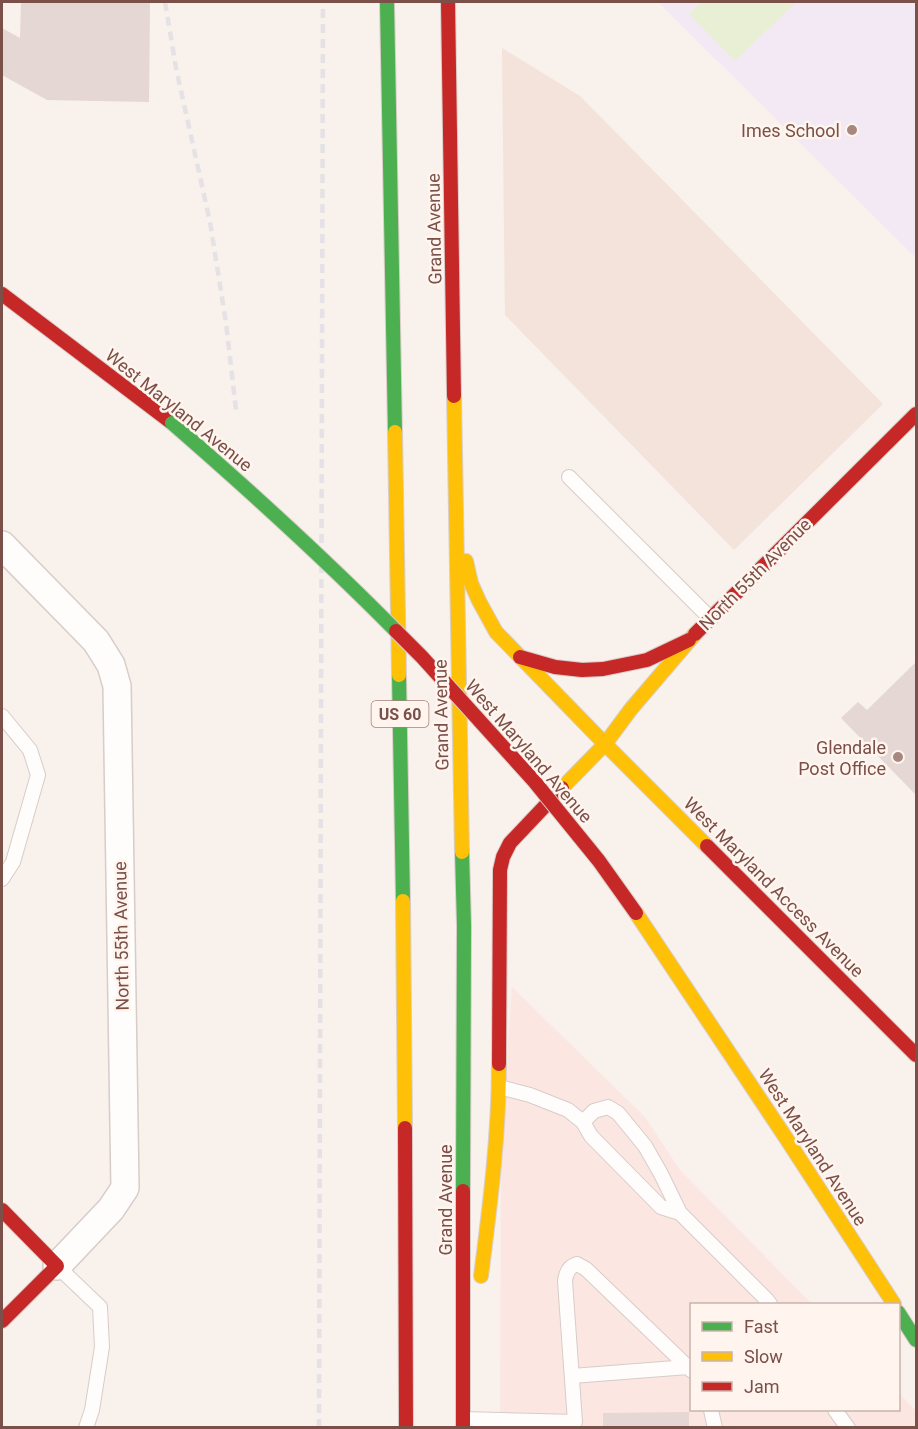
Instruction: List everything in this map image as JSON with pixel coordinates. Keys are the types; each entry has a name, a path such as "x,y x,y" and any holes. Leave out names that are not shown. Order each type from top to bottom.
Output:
{"main road":[{"name":"US 60","path":"387,2 403,899 406,1428"},
{"name":"Grand Avenue","path":"448,2 455,513 464,926 463,1423"},
{"name":"West Maryland Avenue","path":"2,294 172,423 261,501 346,580 423,657 534,782 599,861 636,913 893,1303"},
{"name":"North 55th Avenue","path":"479,1293 493,1178 498,1087 500,870 503,857 510,843 605,744 688,640 916,414"},
{"name":"West Maryland Access Avenue","path":"455,513 471,583 496,632 916,1055"},
{"path":"520,657 555,667 582,670 603,669 647,660 688,640"},
{"path":"2,1210 57,1266"},
{"name":"North 55th Avenue","path":"2,1322 57,1266"},
{"name":"West Maryland Avenue","path":"900,1314 916,1340"},
{"path":"463,1423 476,1316"}],"street":[{"name":"North 55th Avenue","path":"2,545 96,641 111,665 117,686 125,1188 111,1209 57,1266"}],"lane":[{"path":"569,477 711,619"},
{"path":"2,716 30,750 38,775 13,862 2,879"},
{"path":"498,1087 530,1095 568,1110 583,1122 591,1136 661,1207 680,1213"},
{"path":"583,1122 594,1111 608,1107 618,1113 645,1146 680,1213 769,1303"},
{"path":"463,1423 575,1425 566,1281 568,1270 573,1265 578,1264 586,1269 690,1369"},
{"path":"57,1266 100,1307 102,1347 92,1410 86,1428"},
{"path":"572,1376 690,1369"},
{"path":"711,1411 715,1428"},
{"path":"837,1411 848,1428"}],"shaded area":[{"name":"Imes School","path":"658,2 916,2 916,258"},
{"path":"502,48 580,96 883,404 734,550 505,315"},
{"path":"512,987 645,1117 680,1170 811,1303 690,1303 690,1411 900,1411 900,1394 916,1411 916,1427 500,1428 501,1147"}],"green space":[{"path":"701,2 796,2 735,61 689,14"}],"building":[{"path":"21,2 150,2 149,102 47,100 2,75 2,28 20,38"},
{"name":"Glendale Post Office","path":"916,662 916,795 841,718 858,702 867,710"},
{"path":"689,1412 689,1428 603,1428 603,1413"}],"railway":[{"path":"165,2 176,68 210,222 226,323 236,410"},
{"path":"319,1428 323,2"}],"traffic: fast":[{"path":"387,2 395,432"},
{"path":"172,423 286,525 396,631"},
{"path":"399,675 403,901"},
{"path":"462,852 463,1191"},
{"path":"900,1315 916,1340"}],"traffic: slow":[{"path":"454,396 462,852"},
{"path":"395,432 399,675"},
{"path":"466,561 471,583 496,632 605,744 562,788"},
{"path":"695,634 631,709 605,744 707,846"},
{"path":"403,901 405,1128"},
{"path":"636,913 893,1303"},
{"path":"481,1276 496,1144 499,1064"}],"traffic: jam":[{"path":"448,2 454,396"},
{"path":"2,294 172,423"},
{"path":"695,634 916,414"},
{"path":"396,631 534,781 599,861 636,913"},
{"path":"520,657 555,667 582,670 603,669 647,660 689,640"},
{"path":"499,1064 500,870 510,843 562,788"},
{"path":"707,846 916,1055"},
{"path":"405,1128 406,1428"},
{"path":"463,1191 463,1428"},
{"path":"2,1210 57,1266 2,1321"}],"place":[{"name":"Imes School","path":"852,130"},
{"name":"Glendale Post Office","path":"898,757"}]}
